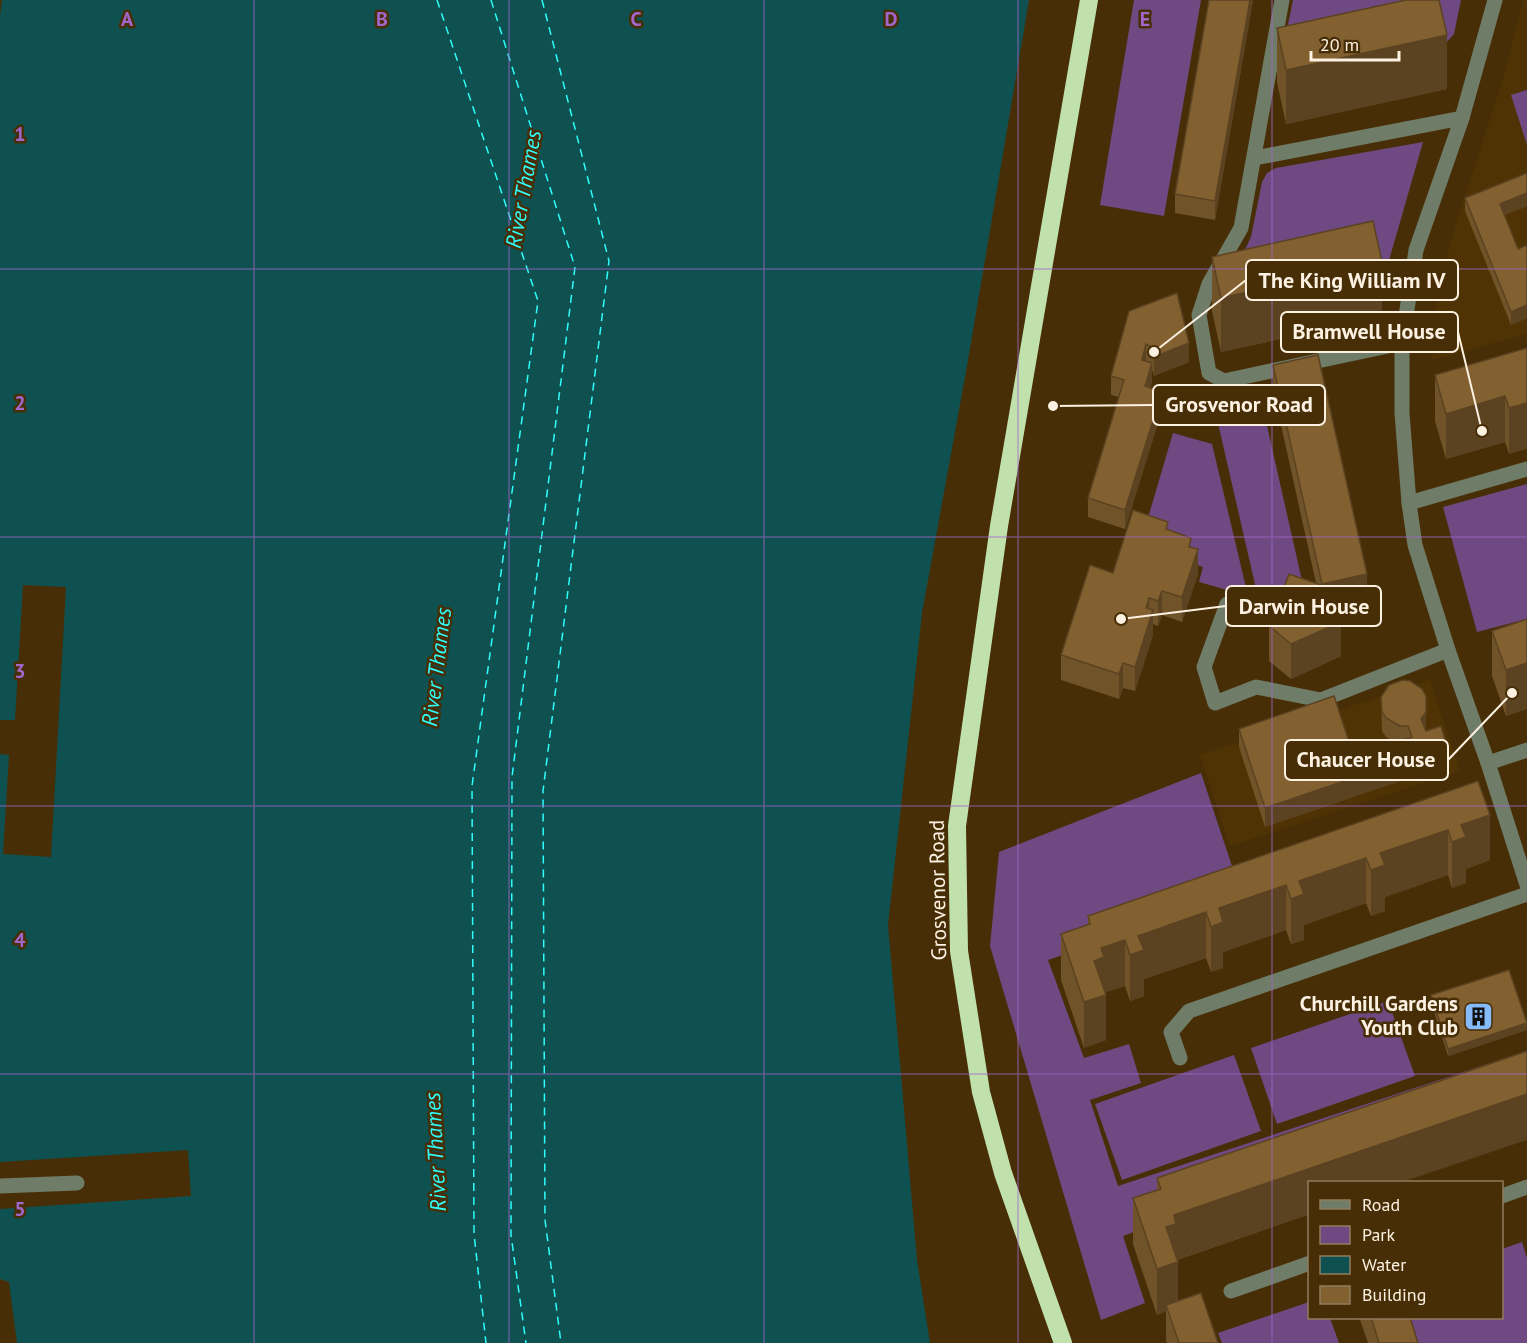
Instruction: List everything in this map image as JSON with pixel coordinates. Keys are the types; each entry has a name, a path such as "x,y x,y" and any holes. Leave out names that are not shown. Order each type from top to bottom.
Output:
{"highway":[{"name":"Grosvenor Road","path":"1062,1343 1003,1173 981,1092 959,951 957,826 999,526 1089,0"}],"street":[{"path":"1282,0 1241,228 1209,284 1199,315 1209,373 1224,381 1402,343"},
{"path":"1495,0 1462,118 1416,250 1402,343 1402,413 1409,503 1415,545 1527,885"},
{"path":"1254,158 1462,118"},
{"path":"1409,503 1527,469"},
{"path":"1227,604 1204,667 1215,703 1257,687 1321,700 1448,650"},
{"path":"1488,763 1527,750"},
{"path":"1180,1058 1171,1032 1189,1011 1527,894"},
{"path":"0,1186 77,1183"},
{"path":"1503,1196 1527,1187"},
{"path":"1231,1291 1308,1264"}],"shaded area":[{"path":"1523,0 1527,0 1527,334 1432,360 1439,286 1457,220 1505,73"},
{"path":"1430,680 1460,771 1230,846 1200,755"}],"green space":[{"path":"1134,0 1201,0 1164,216 1100,205"},
{"path":"1293,0 1461,0 1454,34 1446,43 1283,49"},
{"path":"1527,90 1527,145 1511,95"},
{"path":"1423,142 1388,264 1220,302 1251,237 1262,182 1267,173 1276,168"},
{"path":"1258,386 1308,607 1259,602 1212,397"},
{"path":"1173,433 1212,444 1248,596 1199,582 1203,567 1194,564 1145,528"},
{"path":"1527,484 1527,619 1477,632 1443,507"},
{"path":"1201,773 1241,893 1048,960 1084,1058 1129,1044 1141,1083 1090,1100 1118,1186 1527,1051 1527,1086 1123,1236 1145,1303 1101,1320 990,946 999,852"},
{"path":"1388,1001 1415,1076 1277,1124 1251,1048"},
{"path":"1234,1055 1261,1131 1122,1180 1095,1104"},
{"path":"1522,1242 1527,1258 1527,1343 1409,1343 1401,1319 1503,1319 1503,1249"},
{"path":"1308,1302 1308,1319 1330,1319 1339,1343 1222,1343 1218,1333"}],"water":[{"name":"River Thames","path":"2,0 1029,0 967,366 922,613 888,925 917,1260 930,1343 0,1343 0,16"}],"pier":[{"path":"23,585 66,587 51,857 3,854 9,755 0,754 0,720 15,720"},
{"path":"188,1150 191,1196 0,1209 0,1162"},
{"path":"0,1279 9,1282 17,1343 0,1343"}],"building":[{"path":"1209,0 1250,0 1215,201 1175,194"},
{"path":"1406,0 1439,0 1447,35 1286,70 1277,28"},
{"path":"1527,173 1527,193 1500,204 1518,249 1527,245 1527,305 1511,312 1465,198"},
{"path":"1373,221 1382,262 1221,298 1212,257"},
{"path":"1177,293 1189,343 1154,357 1150,346 1146,344 1142,360 1152,363 1145,386 1162,392 1125,510 1088,498 1124,380 1111,376 1129,311"},
{"path":"1527,348 1527,403 1509,408 1505,396 1446,414 1435,375"},
{"path":"1318,355 1367,574 1322,584 1273,365"},
{"path":"1133,510 1168,522 1166,529 1191,538 1189,547 1198,549 1182,597 1162,591 1158,601 1149,598 1146,608 1153,610 1135,667 1123,663 1119,674 1061,655 1090,565 1113,573"},
{"path":"1289,574 1327,587 1341,622 1291,644 1269,626"},
{"path":"1527,619 1527,663 1506,670 1492,631"},
{"path":"1403,680 1410,681 1422,689 1426,696 1426,712 1421,719 1426,731 1441,726 1447,746 1265,808 1239,729 1334,696 1354,757 1412,737 1408,726 1400,726 1386,718 1382,712 1381,697 1389,685"},
{"path":"1478,781 1490,815 1461,825 1466,837 1452,842 1448,830 1380,853 1385,865 1371,870 1366,858 1299,881 1304,894 1291,899 1286,885 1219,908 1223,922 1211,927 1206,912 1138,936 1144,950 1130,955 1125,940 1101,948 1104,957 1094,961 1106,995 1084,1002 1061,934 1090,924 1088,916"},
{"name":"Churchill Gardens Youth Club","path":"1509,970 1527,1023 1448,1049 1431,995"},
{"path":"1527,1051 1527,1094 1174,1215 1176,1224 1166,1227 1178,1262 1157,1269 1133,1198 1161,1189 1157,1178"},
{"path":"1201,1293 1218,1343 1179,1343 1166,1305"},
{"path":"1372,1319 1411,1319 1418,1343 1379,1343"}],"ferry route":[{"path":"437,0 538,301 472,786 474,1234 486,1343"},
{"path":"491,0 575,267 512,777 511,1235 526,1343"},
{"path":"542,0 609,261 543,791 545,1220 561,1343"}],"place":[{"name":"The King William IV","path":"1154,352"},
{"name":"Grosvenor Road","path":"1053,406"},
{"name":"Bramwell House","path":"1482,431"},
{"name":"Darwin House","path":"1121,619"},
{"name":"Chaucer House","path":"1512,693"},
{"name":"Churchill Gardens Youth Club","path":"1479,1016"}]}
